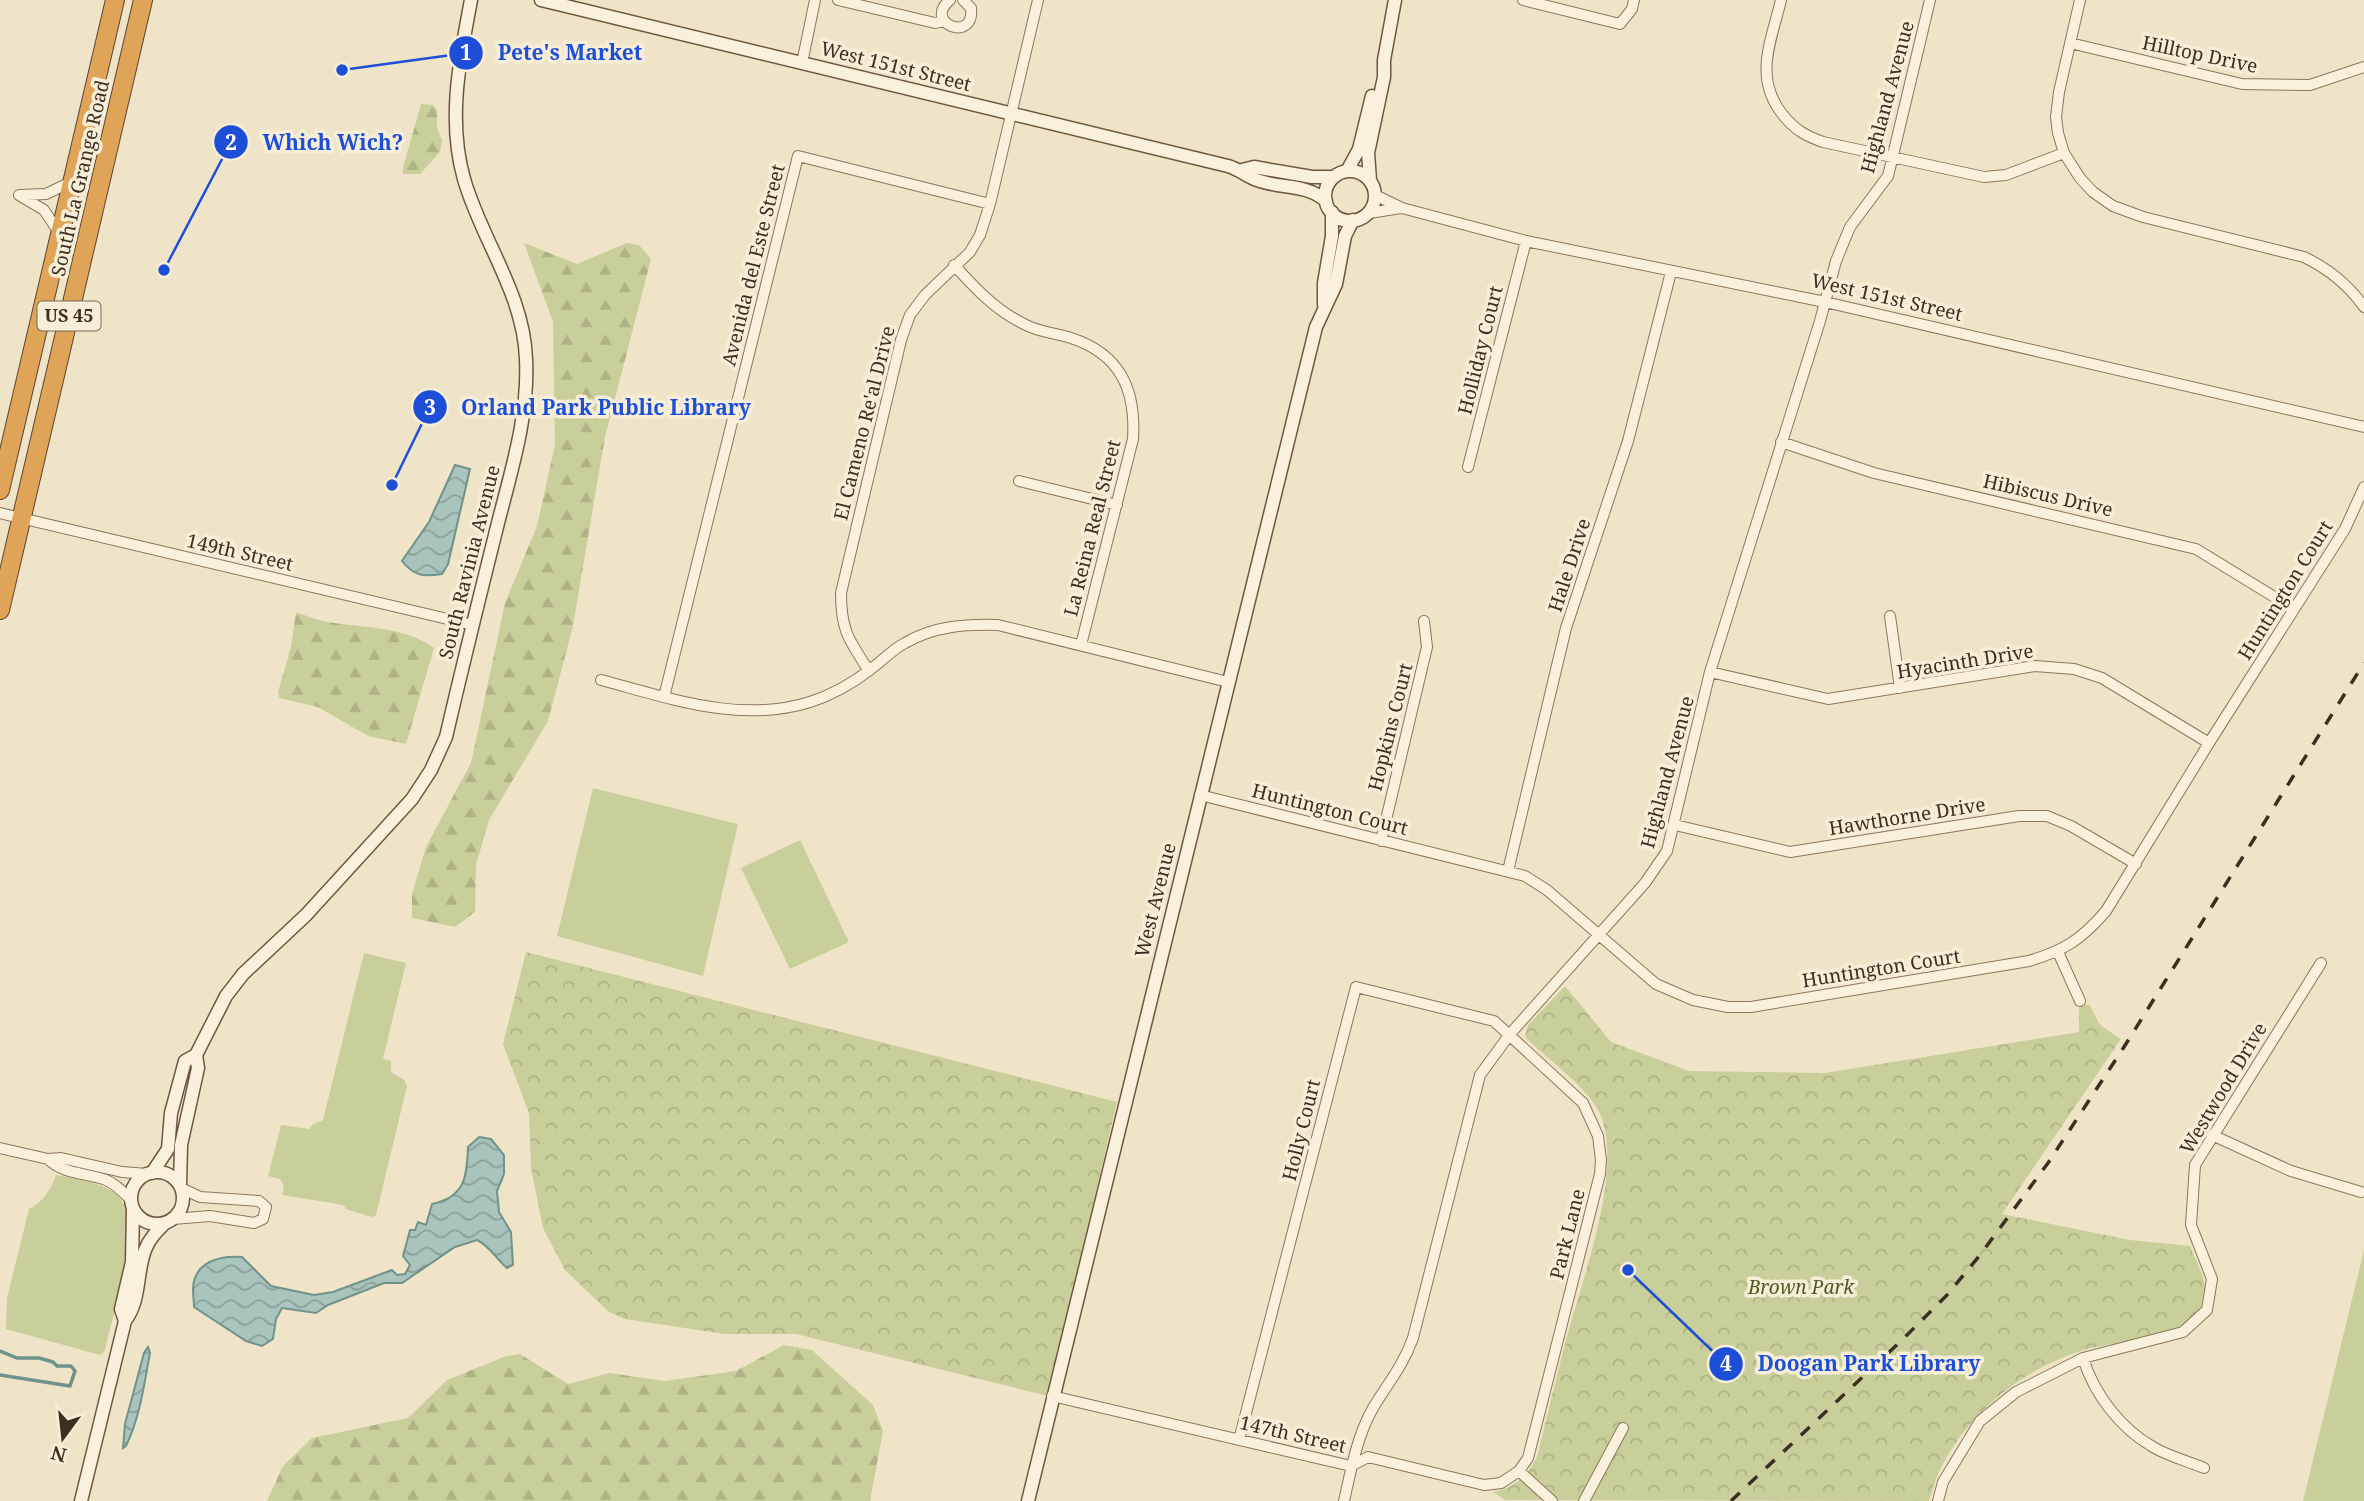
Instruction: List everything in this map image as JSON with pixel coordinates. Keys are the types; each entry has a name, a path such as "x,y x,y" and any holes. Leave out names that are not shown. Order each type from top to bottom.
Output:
{"highway":[{"name":"South La Grange Road","path":"0,490 115,0"},
{"name":"South La Grange Road","path":"0,610 143,0"}],"street":[{"name":"South Ravinia Avenue","path":"150,1173 168,1149 171,1112 185,1061 196,1055 226,996 243,974 306,915 412,799 446,737 523,423 526,356 514,300 464,178 457,130 458,69 471,0"},
{"name":"West 151st Street","path":"541,0 1242,170 1252,178 1311,190 1329,206"},
{"path":"802,63 815,0"},
{"path":"838,0 935,23 944,21 956,28 969,22 971,8 964,0"},
{"path":"944,21 942,11 950,0"},
{"name":"El Cameno Re'al Drive","path":"869,671 846,635 841,614 841,593 901,340 910,315 925,295 970,252 980,234 990,204 1038,0"},
{"path":"1370,180 1355,171 1347,171 1334,177 1327,188 1329,206 1338,217 1353,220 1369,213 1375,195 1370,180 1368,153 1384,77 1384,60 1395,0"},
{"path":"1523,0 1620,24 1632,9 1634,0"},
{"path":"1781,0 1766,63 1766,85 1775,105 1789,124 1803,135 1984,177 2006,175 2064,153"},
{"name":"Highland Avenue","path":"1344,1501 1351,1466 1373,1409 1405,1360 1413,1338 1480,1075 1510,1034 1658,867 1667,851 1710,672 1781,442 1842,245 1865,206 1883,185 1893,157 1930,0"},
{"path":"2080,0 2057,104 2058,133 2064,153 2080,178 2093,192 2113,206 2143,217 2296,254 2326,268 2344,282 2364,307"},
{"name":"Hilltop Drive","path":"2070,43 2242,84 2310,85 2364,68"},
{"path":"1347,171 1359,149 1377,75 1384,60"},
{"name":"Avenida del Este Street","path":"664,697 797,156 990,204"},
{"name":"West 151st Street","path":"1242,170 1254,167 1297,175 1334,177"},
{"path":"60,234 44,210 19,195 46,194 73,182"},
{"name":"West 151st Street","path":"1375,195 1402,208 1526,241 1825,302 2364,427"},
{"name":"West Avenue","path":"1324,309 1324,283 1332,236 1329,206"},
{"name":"West 151st Street","path":"1369,213 1402,208"},
{"name":"West Avenue","path":"1028,1501 1315,327 1336,284 1345,236 1353,220"},
{"name":"Holliday Court","path":"1468,467 1526,241"},
{"name":"La Reina Real Street","path":"954,265 986,299 1006,315 1027,326 1091,346 1108,357 1124,379 1132,398 1135,416 1133,439 1081,645"},
{"name":"Hale Drive","path":"1508,871 1566,628 1628,441 1671,272"},
{"name":"Hibiscus Drive","path":"1781,442 1874,473 2196,549 2294,609"},
{"path":"1018,481 1117,505"},
{"name":"Huntington Court","path":"1200,795 1508,871 1536,881 1656,984 1693,1000 1728,1007 1751,1007 2015,963 2058,953 2088,932 2106,911 2345,529 2364,486"},
{"name":"149th Street","path":"0,513 473,625"},
{"path":"1890,616 1900,688"},
{"name":"Hopkins Court","path":"1381,841 1427,648 1424,621"},
{"path":"601,680 718,708 744,711 777,710 812,702 842,689 903,643 942,628 970,624 998,625 1228,682"},
{"name":"Hyacinth Drive","path":"1710,672 1828,699 2035,666 2074,669 2120,687 2209,743"},
{"name":"Hawthorne Drive","path":"1675,825 1790,852 2019,816 2047,816 2071,825 2136,864"},
{"path":"2058,953 2080,1001"},
{"name":"Westwood Drive","path":"1938,1501 1943,1482 1980,1421 2016,1392 2083,1358 2183,1332 2207,1310 2212,1279 2191,1225 2195,1165 2321,963"},
{"name":"Holly Court","path":"1239,1440 1356,986 1494,1021 1510,1034"},
{"name":"Park Lane","path":"1510,1034 1583,1102 1598,1136 1601,1160 1595,1195 1548,1387 1528,1458 1519,1471"},
{"name":"South Ravinia Avenue","path":"181,1187 181,1145 198,1068 196,1055"},
{"path":"2212,1135 2291,1171 2361,1192"},
{"path":"0,1148 122,1172 169,1175 181,1187 200,1197 259,1201 266,1207 263,1219 254,1223 210,1216 149,1223 137,1214 133,1205 107,1180 58,1169 48,1159"},
{"path":"125,1321 121,1309 132,1262 134,1187 150,1173"},
{"path":"81,1501 125,1321 131,1313 140,1280 144,1253 149,1240 183,1204 181,1187"},
{"path":"2083,1358 2096,1390 2122,1424 2153,1447 2204,1468"},
{"name":"147th Street","path":"1052,1396 1351,1466 1368,1457 1483,1485 1501,1483 1519,1471"},
{"path":"1584,1501 1623,1428"},
{"path":"1519,1471 1552,1501"}],"green space":[{"path":"421,104 433,105 437,110 437,128 442,140 440,152 420,174 403,174 403,168"},
{"path":"524,243 577,264 627,243 639,245 651,259 605,437 573,626 548,721 489,820 476,865 475,912 455,927 412,918 412,894 426,847 471,763 505,603 537,526 555,445 553,322"},
{"path":"296,612 328,622 397,632 434,648 406,744 368,736 318,707 279,698 278,692 291,647"},
{"path":"593,788 738,824 703,976 557,936"},
{"path":"800,840 849,942 790,969 741,868"},
{"path":"526,952 1117,1102 1048,1396 796,1334 724,1334 625,1319 609,1312 565,1270 543,1228 531,1168 529,1113 503,1044"},
{"path":"364,953 406,963 383,1059 391,1061 391,1072 404,1080 407,1086 376,1215 372,1217 345,1209 345,1206 338,1204 282,1195 284,1186 280,1179 268,1176 281,1125 309,1129 323,1120"},
{"name":"Brown Park","path":"1565,986 1611,1042 1689,1071 1825,1073 2079,1032 2079,1008 2089,1004 2100,1025 2121,1039 2002,1214 2130,1240 2190,1246 2205,1284 2201,1307 2179,1327 2148,1338 2084,1350 2062,1358 2001,1394 1968,1427 1954,1446 1936,1479 1929,1501 1505,1500 1493,1492 1521,1479 1538,1454 1590,1257 1604,1193 1606,1135 1599,1112 1576,1083 1525,1037 1528,1025"},
{"path":"56,1175 104,1187 117,1195 126,1209 129,1226 125,1270 105,1351 100,1355 6,1329 7,1298 29,1209 46,1195"},
{"path":"2364,1250 2364,1501 2303,1501"},
{"path":"784,1345 812,1350 873,1405 883,1431 870,1501 267,1501 283,1466 312,1438 408,1418 447,1380 506,1356 520,1354 568,1384 609,1373 665,1381 736,1371"}],"water":[{"path":"455,465 470,469 448,564 442,574 419,574 402,561 429,522"},
{"path":"479,1137 491,1139 504,1155 504,1174 497,1191 499,1212 511,1232 513,1265 507,1268 477,1240 455,1247 402,1283 384,1283 328,1305 316,1313 282,1308 276,1319 273,1339 262,1346 246,1341 194,1307 194,1280 198,1273 209,1262 225,1257 242,1257 271,1286 314,1295 333,1292 392,1270 397,1275 405,1274 410,1265 403,1256 410,1230 415,1230 418,1222 426,1225 432,1204 443,1201 458,1191 467,1168 468,1147"},
{"path":"148,1347 150,1353 138,1412 131,1435 123,1448 125,1424 144,1353"}],"waterway":[{"path":"0,1351 17,1358 39,1358 57,1366 71,1366 75,1371 70,1386 0,1375"}],"railway":[{"path":"1731,1501 1903,1339 1947,1295 1980,1255 2048,1163 2124,1047 2364,663"}],"place":[{"name":"Pete's Market","path":"342,70"},
{"name":"Which Wich?","path":"164,270"},
{"name":"Orland Park Public Library","path":"392,485"},
{"name":"Doogan Park Library","path":"1628,1270"}]}
